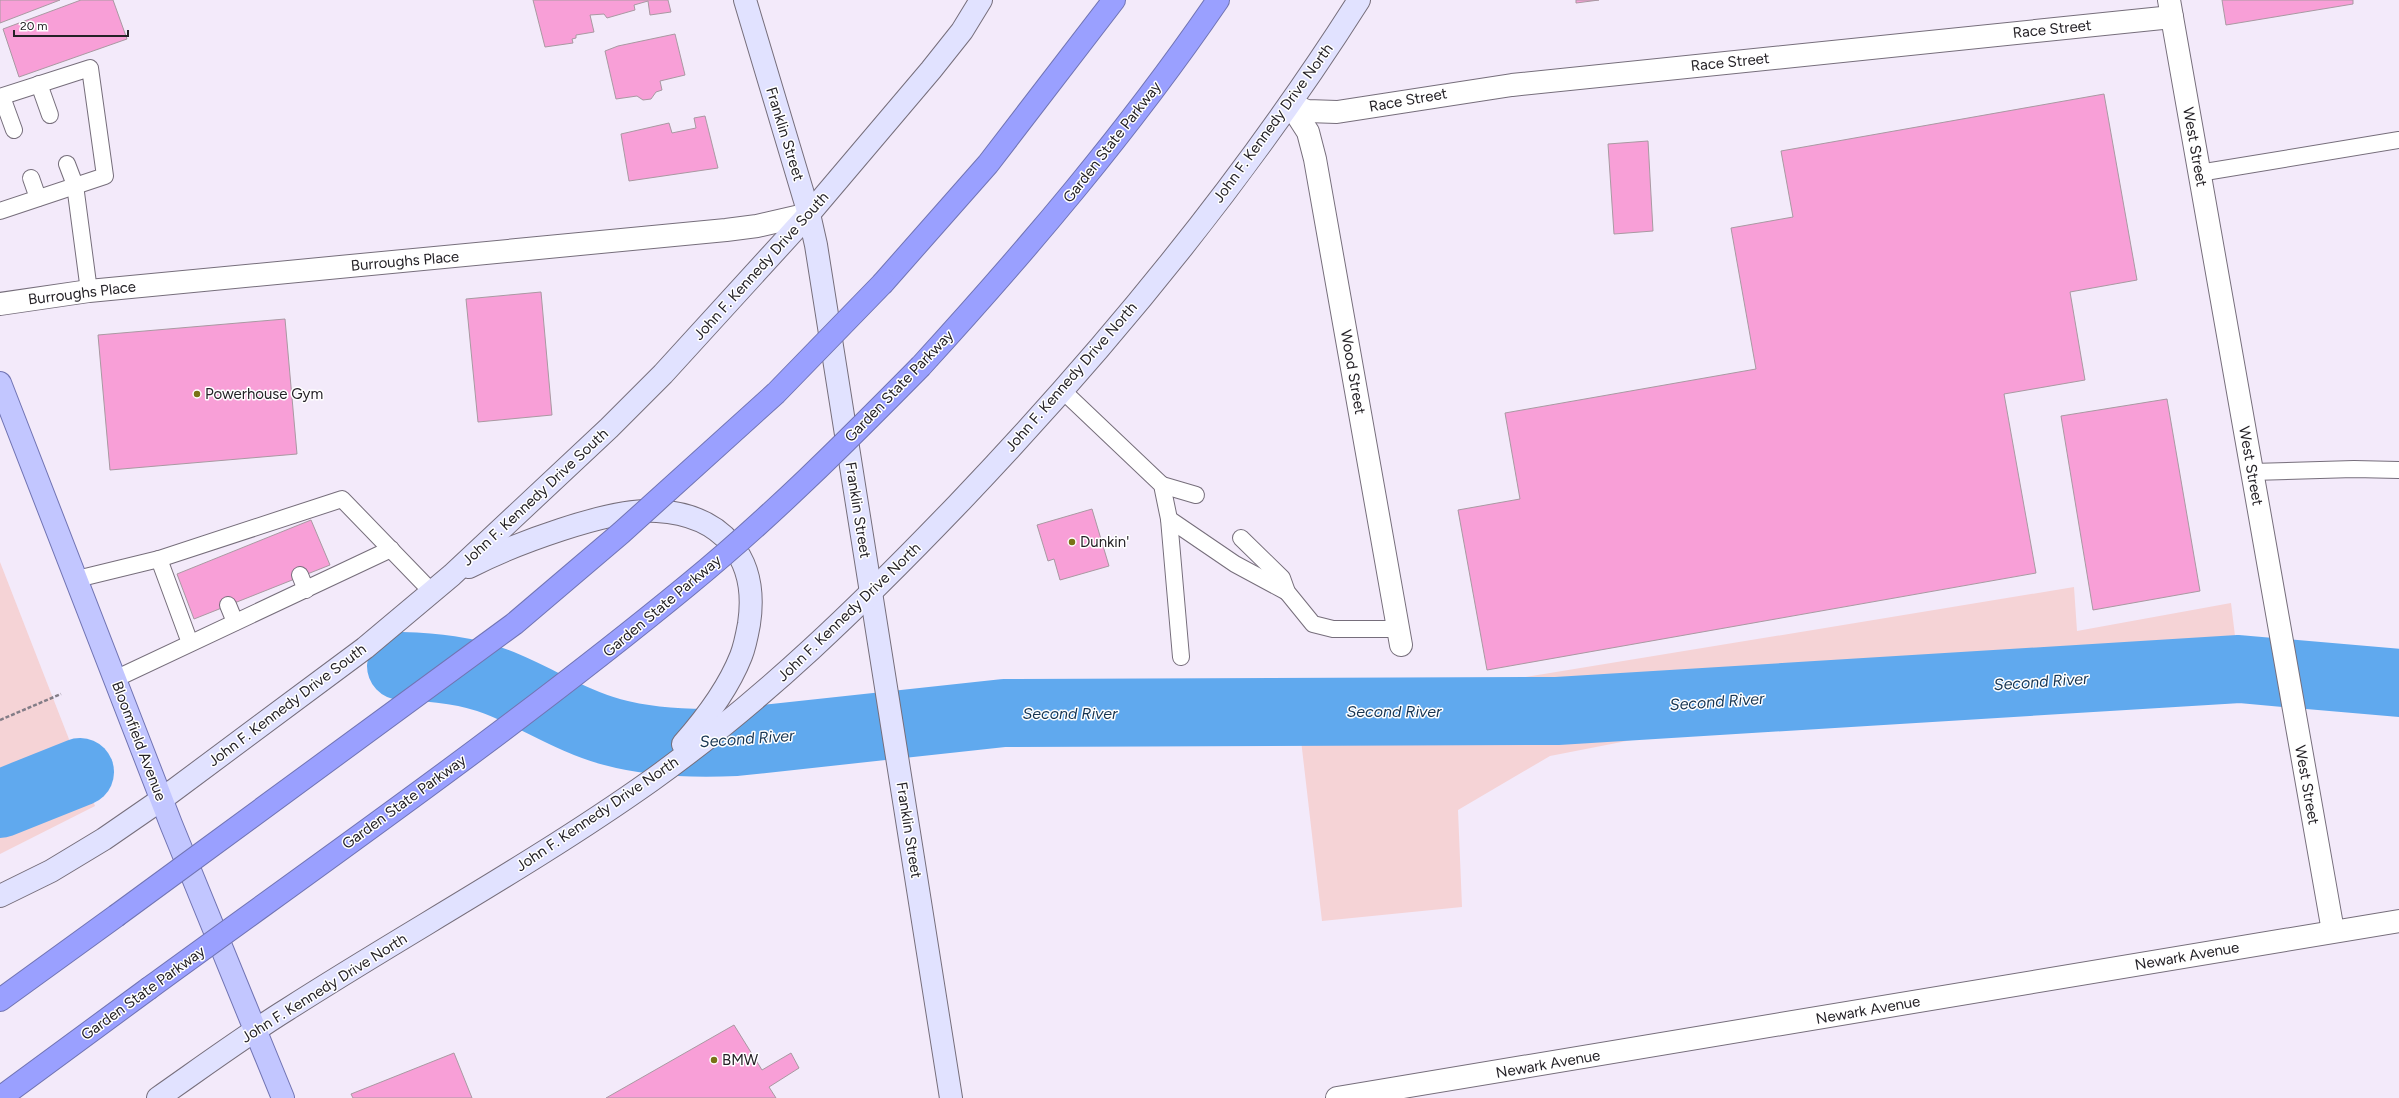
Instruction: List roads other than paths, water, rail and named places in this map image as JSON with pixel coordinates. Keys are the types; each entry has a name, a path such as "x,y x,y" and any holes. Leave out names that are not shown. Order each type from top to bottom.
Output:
{"highway":[{"path":"0,1000 514,624 639,518 771,398 883,283 988,164 1114,0"},
{"name":"Garden State Parkway","path":"0,1098 580,673 741,540 794,491 921,366 991,290 1082,182 1168,70 1218,0"}],"main road":[{"name":"Franklin Street","path":"745,0 809,214 827,311 951,1098"},
{"name":"John F. Kennedy Drive South","path":"0,896 51,871 104,839 162,799 365,648 452,575 609,428 663,374 809,214 931,70 962,30 981,0"},
{"name":"John F. Kennedy Drive North","path":"158,1098 256,1030 474,894 652,780 770,688 871,595 1004,456 1062,390 1161,271 1290,104 1359,0"},
{"name":"Bloomfield Avenue","path":"0,382 162,799 283,1098"},
{"path":"452,575 506,550 588,522 654,511 674,512 694,518 712,526 725,535 737,550 745,566 750,590 751,611 743,649 724,690 710,713 652,780"}],"street":[{"name":"Race Street","path":"1290,104 1307,111 1337,112 1512,85 2170,8"},
{"name":"West Street","path":"2170,8 2333,931"},
{"name":"Wood Street","path":"1290,104 1308,132 1315,159 1400,637"},
{"name":"Burroughs Place","path":"0,304 89,291 726,230 764,225 809,214"},
{"name":"Newark Avenue","path":"1336,1098 2399,921"}],"lane":[{"path":"0,211 104,176 90,68 1,97 14,130"},
{"path":"39,84 50,115"},
{"path":"2199,173 2399,140"},
{"path":"67,164 75,185 89,291"},
{"path":"31,178 38,198"},
{"path":"1062,390 1162,485 1196,495"},
{"path":"2252,472 2354,469 2399,470"},
{"path":"1162,485 1169,519 1181,657"},
{"path":"77,580 159,559 207,549 342,499 432,592"},
{"path":"1169,519 1235,564 1287,592"},
{"path":"1241,538 1282,578 1287,592 1312,624 1324,628 1400,637"},
{"path":"115,679 235,622 303,582 391,549"},
{"path":"159,559 190,643"},
{"path":"228,605 235,622"}],"waterway":[{"name":"Second River","path":"401,666 450,670 485,678 511,688 582,722 627,736 658,741 705,743 736,742 1004,713 1557,711 2239,669 2399,683"},
{"name":"Second River","path":"0,804 80,772"}],"place":[{"name":"Powerhouse Gym","path":"197,394"},
{"name":"Dunkin'","path":"1072,542"},
{"name":"BMW","path":"714,1060"}]}
